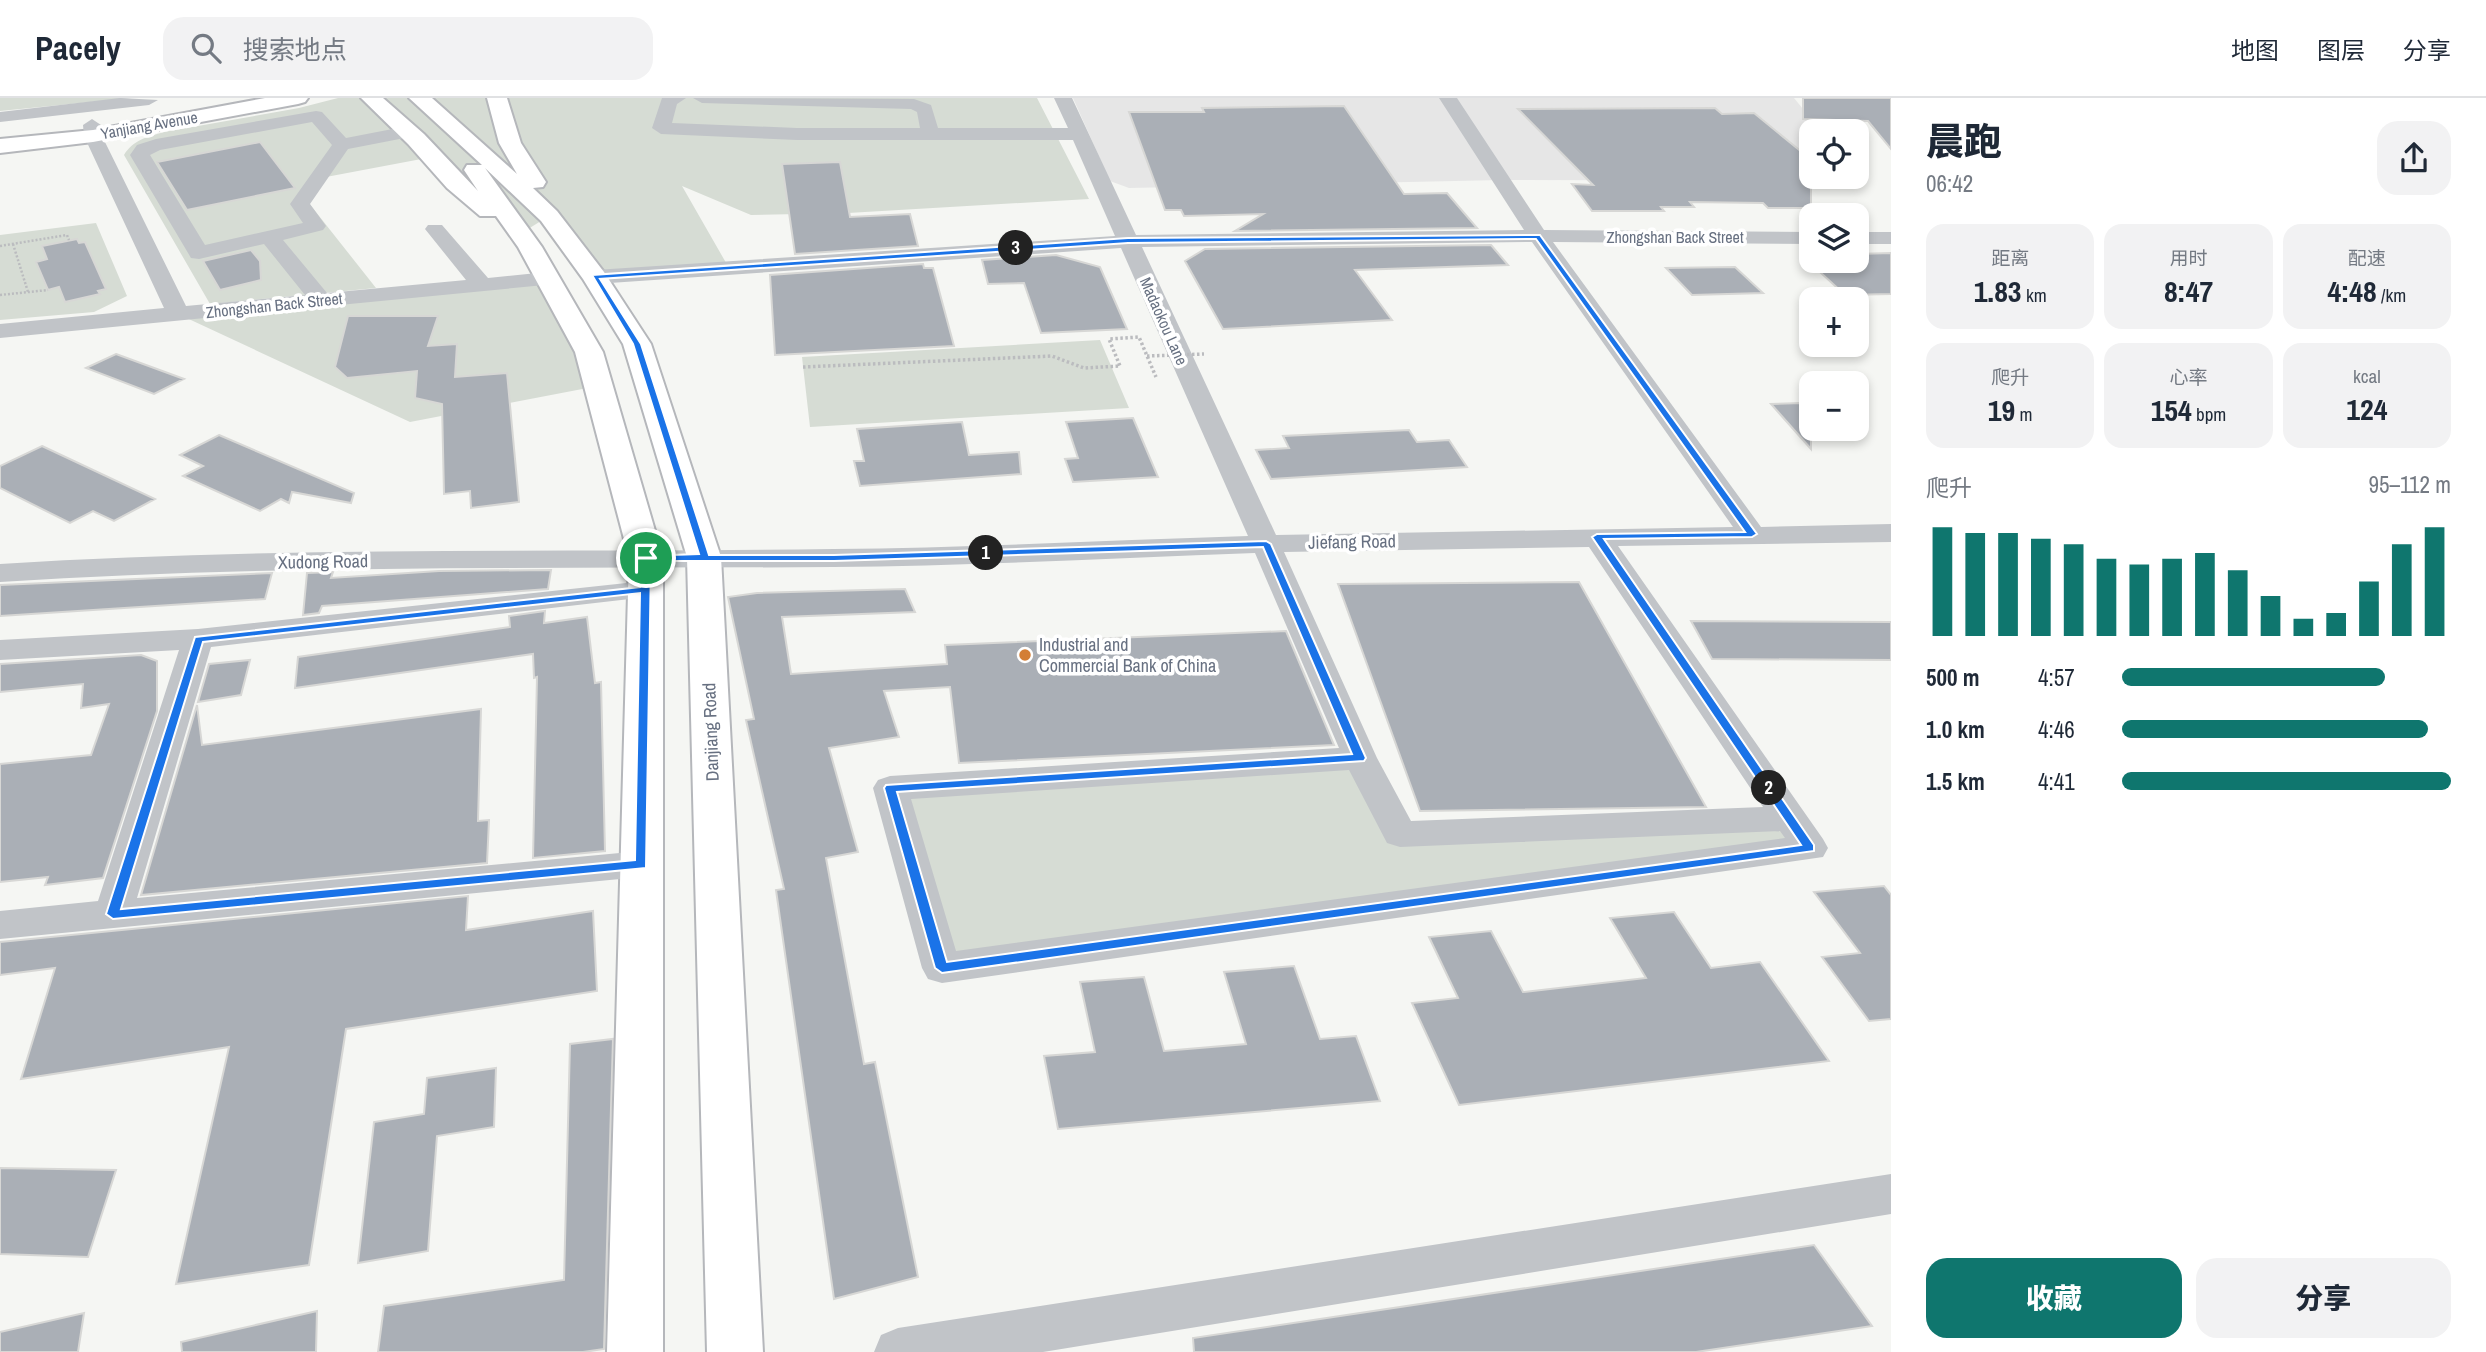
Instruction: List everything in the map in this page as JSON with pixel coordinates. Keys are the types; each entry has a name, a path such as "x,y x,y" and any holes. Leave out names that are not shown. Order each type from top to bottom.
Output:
{"main road":[{"name":"Yanjiang Avenue","path":"0,136 50,121 92,131 246,98"},
{"name":"Yanjiang Avenue","path":"0,146 298,98"},
{"path":"371,98 479,205 534,225 542,190 509,146 501,124 497,98"},
{"path":"400,98 491,174"},
{"path":"419,98 491,174"},
{"name":"Danjiang Road","path":"491,174 534,225 595,277 637,344 704,556 735,1352"},
{"name":"Danjiang Road","path":"534,225 547,279 589,352 645,574 635,1352"}],"street":[{"path":"0,105 73,98"},
{"path":"677,98 669,101 661,128 797,134 1080,134"},
{"path":"702,98 914,104 925,109 930,134"},
{"name":"Madaokou Lane","path":"1063,98 1266,544 1358,755 1400,834 1789,818"},
{"path":"1448,98 1538,236 1752,534"},
{"path":"0,117 50,121 149,100"},
{"path":"342,145 316,116 156,145 144,149 140,155 199,253 316,226 300,204 342,145 408,132"},
{"path":"92,131 178,314"},
{"path":"435,229 482,285"},
{"name":"Zhongshan Back Street","path":"595,277 1128,241 1538,236 1799,238"},
{"path":"269,237 322,300"},
{"path":"1869,238 1891,238"},
{"name":"Zhongshan Back Street","path":"0,331 547,279"},
{"name":"Jiefang Road","path":"645,574 704,556 834,558 1266,544 1891,533"},
{"path":"1358,755 1360,758 890,788 942,968 1810,848 1597,537"},
{"name":"Xudong Road","path":"0,573 137,564 645,574"},
{"path":"0,650 198,639 645,574"},
{"path":"113,914 198,639"},
{"path":"0,925 642,864"},
{"path":"898,1352 1891,1194"}],"path":[{"path":"0,246 67,235 69,240"},
{"path":"13,244 27,292"},
{"path":"0,295 48,290"},
{"path":"803,367 1052,356 1084,368 1120,366 1109,339 1139,337 1156,377"},
{"path":"1147,356 1204,354"}],"shaded area":[{"path":"0,98 131,98 0,111"},
{"path":"338,98 1037,98 1089,199 848,213 751,215 682,186 729,268 595,277 549,216 520,234 479,205 432,157 326,177 308,202 376,288 210,304 124,155 136,142 164,132 299,108"},
{"path":"1073,98 1794,98 1811,119 1799,119 1799,181 1501,180 1129,188 1110,181"},
{"path":"96,223 127,296 94,312 0,320 0,235"},
{"path":"547,279 598,386 410,422 178,314"},
{"path":"1100,340 1129,408 810,427 802,357"},
{"path":"1360,758 1401,834 1789,818 1810,848 942,968 890,788"}],"building":[{"path":"1803,98 1891,98 1891,149 1869,119 1803,119"},
{"path":"1344,106 1404,194 1447,193 1477,228 1235,231 1263,214 1184,216 1181,210 1165,210 1129,112 1204,112 1202,108"},
{"path":"1715,108 1722,114 1754,113 1799,150 1799,189 1811,189 1811,203 1799,203 1799,208 1768,208 1763,203 1690,202 1694,207 1661,207 1664,211 1592,211 1572,184 1593,185 1518,109"},
{"path":"260,142 295,188 187,210 157,162"},
{"path":"840,162 850,217 910,214 918,246 795,254 782,164"},
{"path":"77,239 79,243 85,242 106,289 98,291 100,294 65,302 59,287 48,290 36,262 47,259 42,246"},
{"path":"1491,245 1508,265 1355,270 1392,320 1223,329 1185,261 1205,249"},
{"path":"251,250 260,261 261,280 220,290 203,261"},
{"path":"1891,253 1891,294 1869,294 1869,287 1836,287 1821,273 1869,273 1869,254"},
{"path":"1056,255 1100,267 1127,329 1041,333 1024,283 988,284 982,260"},
{"path":"923,264 924,268 933,268 954,346 775,355 770,275"},
{"path":"1735,267 1763,293 1692,295 1666,268"},
{"path":"348,316 438,316 428,346 457,344 455,377 507,373 519,502 471,508 470,491 444,494 442,404 415,398 417,371 347,378 335,367"},
{"path":"116,354 184,379 154,394 86,368"},
{"path":"1799,403 1799,436 1771,404"},
{"path":"1133,418 1158,477 1073,482 1065,459 1078,458 1066,422"},
{"path":"962,422 969,455 1019,452 1021,474 860,486 854,461 864,461 857,429"},
{"path":"1409,430 1417,442 1449,440 1467,467 1271,479 1256,450 1289,448 1283,436"},
{"path":"219,435 354,493 351,503 292,492 289,503 281,499 260,511 183,476 203,466 180,455"},
{"path":"42,446 155,499 114,521 93,511 70,523 0,488 0,466"},
{"path":"551,570 548,589 322,606 319,613 303,615 307,573 333,572 331,578 439,571"},
{"path":"272,573 265,599 0,616 0,585"},
{"path":"1579,582 1706,807 1420,811 1338,584"},
{"path":"905,589 915,612 782,617 791,674 947,664 945,645 1286,631 1334,745 959,763 950,687 884,691 899,737 829,748 858,852 826,858 864,1064 875,1062 918,1277 834,1299 776,890 784,889 746,720 754,719 728,597 757,593"},
{"path":"545,611 544,623 587,617 595,683 601,682 605,851 533,858 537,677 534,678 533,654 295,688 298,657 510,627 509,616"},
{"path":"1691,621 1891,622 1891,660 1712,659"},
{"path":"141,655 157,661 157,711 103,878 45,885 48,877 0,882 0,764 91,755 109,704 81,708 83,684 0,692 0,664"},
{"path":"250,660 241,695 198,702 209,664"},
{"path":"197,705 202,745 481,709 478,821 489,820 487,863 141,895"},
{"path":"1884,886 1891,895 1891,1019 1869,1021 1822,957 1860,953 1814,892"},
{"path":"468,896 466,930 593,911 597,991 346,1029 309,1265 176,1284 229,1047 21,1079 55,968 0,975 0,942"},
{"path":"1674,912 1711,968 1760,962 1829,1061 1459,1105 1412,1003 1458,998 1429,937 1491,931 1523,992 1646,978 1610,918"},
{"path":"1294,966 1320,1039 1356,1036 1380,1101 1058,1129 1044,1056 1095,1052 1080,982 1144,977 1164,1051 1246,1044 1224,972"},
{"path":"613,1039 604,1349 583,1352 378,1352 384,1306 564,1280 570,1044"},
{"path":"496,1068 494,1127 437,1136 428,1251 358,1263 374,1122 424,1114 427,1078"},
{"path":"0,1168 116,1170 88,1257 0,1254"},
{"path":"1814,1245 1872,1326 1696,1352 1194,1352 1193,1338"},
{"path":"317,1311 316,1352 182,1352 181,1342"},
{"path":"84,1313 78,1352 0,1352 0,1332"}],"place":[{"name":"Industrial and Commercial Bank of China","path":"1025,655"}],"route":[{"path":"646,558 642,864 113,914 198,639 645,590 646,558 834,558 1266,544 1360,758 890,788 942,968 1810,848 1597,537 1752,534 1538,236 1128,241 595,277 637,344 704,556 646,558"}]}
